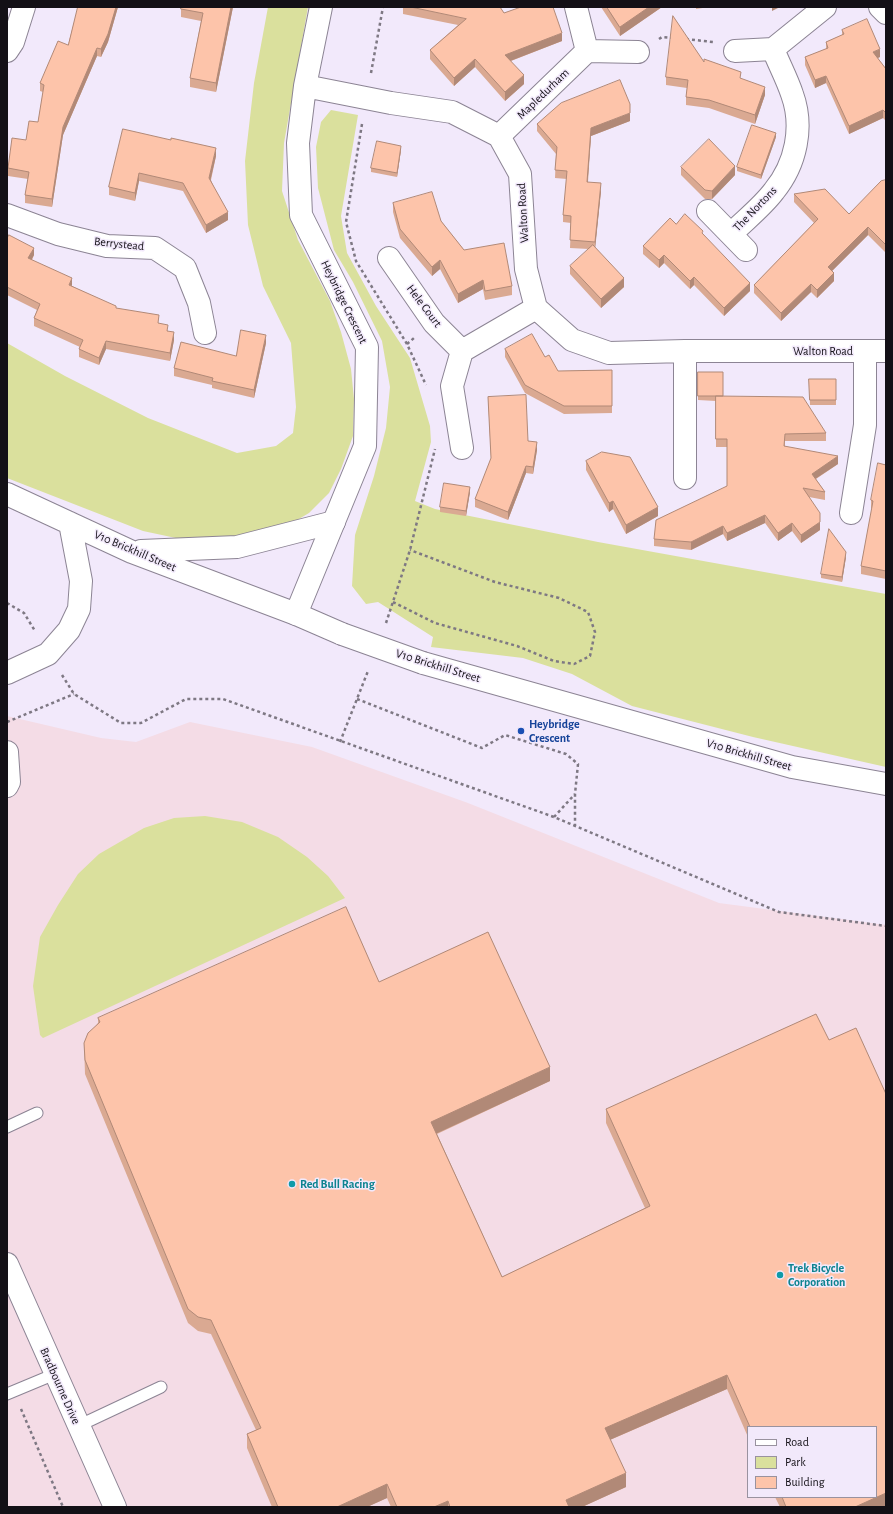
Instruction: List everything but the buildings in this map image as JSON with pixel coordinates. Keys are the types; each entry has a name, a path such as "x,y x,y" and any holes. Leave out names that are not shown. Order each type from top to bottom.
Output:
{"street":[{"path":"7,51 13,42 24,7"},
{"name":"Heybridge Crescent","path":"296,614 365,446 367,346 301,215 298,144 305,86 321,7"},
{"path":"576,7 587,51 638,52"},
{"path":"735,51 773,49 825,7"},
{"path":"880,7 886,13"},
{"name":"The Nortons","path":"731,234 774,191 789,167 797,143 798,117 792,94 773,49"},
{"name":"Mapledurham","path":"499,136 587,51"},
{"path":"305,86 391,103 452,112 499,136"},
{"name":"Walton Road","path":"499,136 520,174 526,269 536,308 572,340 609,353 685,351 876,351 852,513"},
{"path":"708,211 746,250"},
{"name":"Berrystead","path":"7,215 58,234 107,246 155,248 185,268 199,303 205,333"},
{"name":"Hele Court","path":"389,258 434,323 462,351"},
{"path":"462,448 452,386 462,351 536,308"},
{"path":"685,351 685,478"},
{"name":"V10 Brickhill Street","path":"7,494 132,552 296,614 342,634 423,663 792,767 886,784"},
{"path":"132,552 237,547 334,522"},
{"path":"7,673 48,654 69,630 79,609 81,581 70,523"},
{"path":"7,752 9,782 7,786"},
{"name":"Bradbourne Drive","path":"7,1264 115,1507"}],"lane":[{"path":"7,1127 37,1113"},
{"path":"10,1393 55,1374"},
{"path":"78,1426 161,1387"}],"path":[{"path":"638,52 662,37 676,38"},
{"path":"683,39 718,42 735,51"},
{"path":"393,602 435,623 517,646 554,661 574,664 590,656 595,632 588,612 559,598 495,582 410,550"},
{"path":"7,603 24,613 38,635 41,643 74,694 121,723 141,722 186,699 223,699 554,817 779,912 886,926"},
{"path":"7,722 74,694"},
{"path":"357,699 482,748 505,735 566,754 578,764 575,794 575,826"},
{"path":"554,817 575,794"},
{"path":"10,1393 63,1507"}],"shaded area":[{"path":"7,716 101,738 136,742 190,722 312,747 468,803 719,903 886,925 886,1507 7,1507"}],"green space":[{"path":"268,7 308,7 284,143 282,191 298,240 330,301 341,332 351,369 354,399 353,436 341,469 329,493 309,513 282,529 240,538 190,541 143,531 7,478 7,343 65,376 148,418 237,453 276,446 293,433 296,407 291,343 263,286 248,225 245,161 254,83"},
{"path":"331,110 358,115 341,216 347,253 376,306 410,358 430,426 431,442 415,501 435,509 598,542 886,594 886,767 753,737 632,706 572,674 523,658 431,647 433,637 378,602 366,604 352,586 355,535 374,476 386,428 390,387 382,341 353,282 334,250 318,188 316,147 321,122"},
{"path":"205,816 242,822 278,837 307,857 328,876 345,898 43,1038 40,1035 33,986 40,937 78,874 99,854 144,828 174,818"}],"place":[{"name":"Heybridge Crescent","path":"521,731"},
{"name":"Red Bull Racing","path":"292,1184"},
{"name":"Trek Bicycle Corporation","path":"780,1275"}]}
